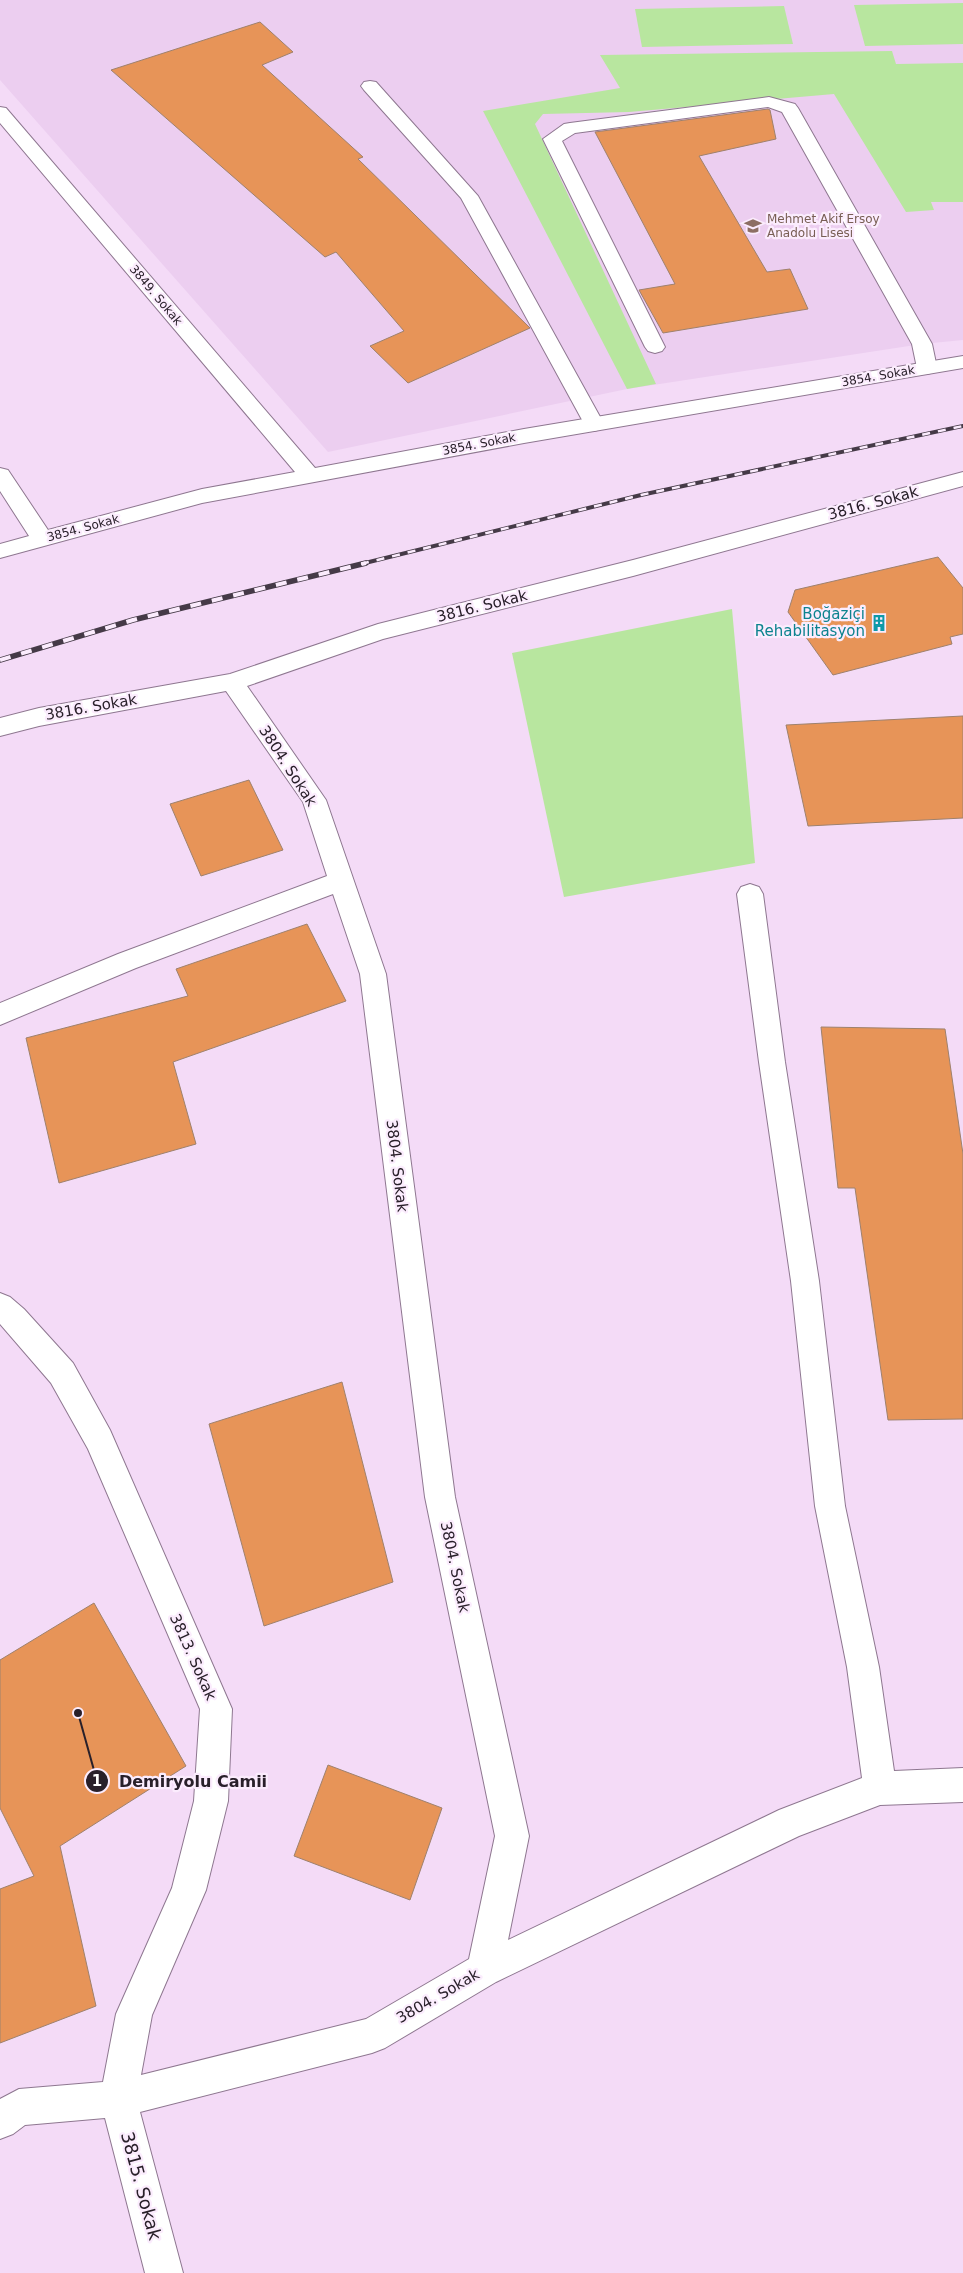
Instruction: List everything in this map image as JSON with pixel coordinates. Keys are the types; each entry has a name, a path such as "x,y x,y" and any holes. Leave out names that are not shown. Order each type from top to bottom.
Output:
{"street":[{"path":"370,86 469,196 594,424"},
{"path":"655,347 552,139 570,128 770,102 788,108 922,344 927,368"},
{"name":"3849. Sokak","path":"0,112 311,477"},
{"name":"3854. Sokak","path":"0,551 202,496 594,424 963,362"},
{"path":"0,475 43,539"},
{"name":"3816. Sokak","path":"0,727 39,717 232,682 378,632 632,568 963,479"},
{"name":"3804. Sokak","path":"6,2112 118,2100 372,2035 484,1970 512,1836 440,1497 373,974 314,800 232,682"},
{"path":"0,1014 127,961 342,881"},
{"path":"750,894 772,1062 805,1281 830,1506 863,1667 880,1788"},
{"name":"3813. Sokak","path":"0,1306 14,1318 62,1373 99,1440 216,1709 211,1800 189,1890 134,2014 118,2100"},
{"path":"484,1970 792,1822 880,1788 963,1785"},
{"name":"3815. Sokak","path":"118,2100 164,2273"}],"shaded area":[{"path":"0,0 963,0 963,340 922,344 627,389 328,452 0,80"}],"green space":[{"path":"963,3 963,44 865,46 854,5"},
{"path":"784,6 793,44 642,47 635,9"},
{"path":"892,51 896,64 963,63 963,202 931,202 934,210 906,212 834,94 629,112 543,114 535,124 656,384 627,389 483,111 620,88 600,55"},
{"path":"732,609 755,863 564,897 512,653"}],"building":[{"path":"260,22 293,52 262,65 363,157 358,159 530,328 408,383 370,346 404,331 336,252 325,257 111,70"},
{"path":"770,110 776,139 699,156 767,272 790,269 808,309 663,333 639,290 675,284 595,132"},
{"name":"Boğaziçi Rehabilitasyon","path":"938,557 963,588 963,634 950,637 952,644 833,675 788,612 795,590"},
{"path":"963,716 963,818 808,826 786,725"},
{"path":"249,780 283,850 201,876 170,804"},
{"path":"307,924 346,1001 173,1062 196,1144 59,1183 26,1038 188,996 176,969"},
{"path":"821,1027 945,1029 963,1154 963,1419 888,1420 855,1188 838,1188"},
{"path":"342,1382 393,1582 264,1626 209,1424"},
{"path":"94,1603 186,1766 60,1846 96,2006 0,2043 0,1889 34,1876 0,1808 0,1660"},
{"path":"328,1765 442,1808 410,1900 294,1856"}],"railway":[{"path":"361,564 641,495 963,426"},
{"path":"0,660 133,620 366,563"}],"place":[{"name":"Mehmet Akif Ersoy Anadolu Lisesi","path":"753,226"},
{"name":"Boğaziçi Rehabilitasyon","path":"879,623"},
{"name":"Demiryolu Camii","path":"78,1713"}]}
